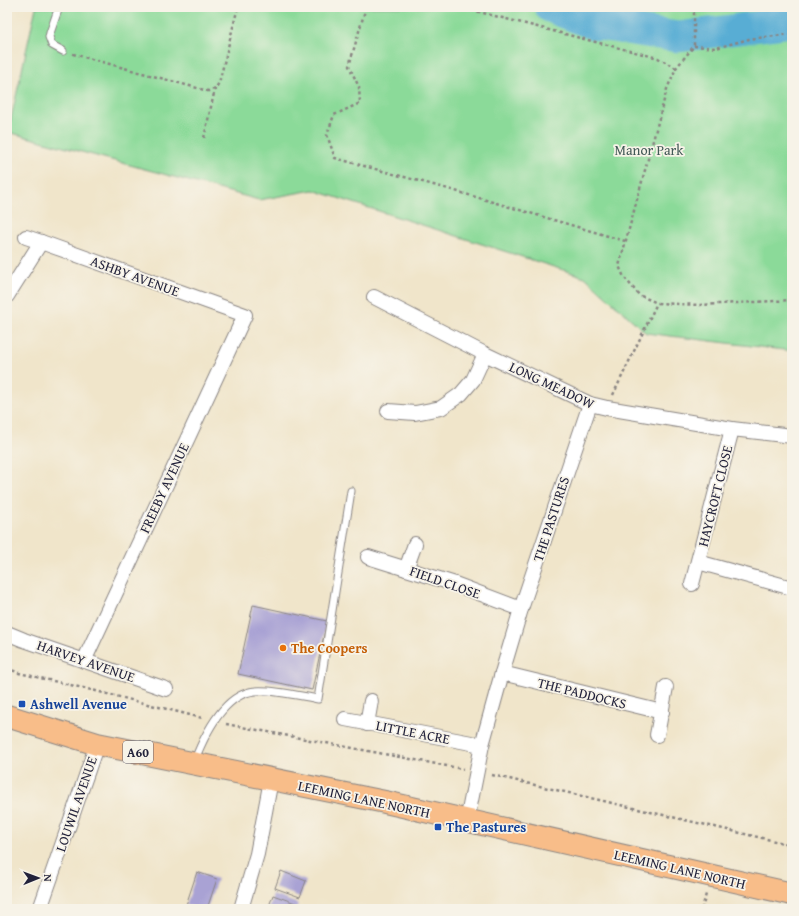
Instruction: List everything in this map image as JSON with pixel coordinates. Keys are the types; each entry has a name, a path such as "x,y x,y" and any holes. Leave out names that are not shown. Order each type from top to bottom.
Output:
{"highway":[{"name":"LEEMING LANE NORTH","path":"7,716 97,744 385,802 792,894"}],"street":[{"name":"ASHBY AVENUE","path":"26,237 245,315"},
{"path":"7,296 41,242"},
{"name":"LONG MEADOW","path":"374,297 485,354 590,404 732,429 792,436"},
{"name":"FREEBY AVENUE","path":"84,661 245,315"},
{"path":"388,411 416,412 441,408 461,394 473,380 485,354"},
{"name":"THE PASTURES","path":"467,821 482,745 502,673 521,609 590,404"},
{"name":"HAYCROFT CLOSE","path":"692,584 732,429"},
{"path":"406,569 416,544"},
{"name":"FIELD CLOSE","path":"368,557 455,584 521,609"},
{"name":"HAYCROFT CLOSE","path":"698,562 792,588"},
{"name":"HARVEY AVENUE","path":"7,633 166,689"},
{"name":"THE PADDOCKS","path":"502,673 662,712"},
{"path":"657,735 666,687"},
{"path":"367,724 371,701"},
{"name":"LITTLE ACRE","path":"345,719 482,745"},
{"name":"LOUWIL AVENUE","path":"40,909 97,744"},
{"path":"241,909 257,854 271,780"}],"lane":[{"path":"59,7 49,37 52,45 63,51"},
{"path":"193,764 203,740 214,721 232,701 243,693 256,690 318,698 351,491"}],"path":[{"path":"204,138 238,7"},
{"path":"366,7 349,66 358,87 360,103 334,115 327,135 334,158 452,190 625,241"},
{"path":"460,7 658,58 676,68"},
{"path":"691,7 694,13 694,46 676,68 667,89 655,128 619,266 624,277 639,295 657,303 700,305 792,300"},
{"path":"694,46 716,48 749,39 792,34"},
{"path":"63,51 208,90 216,88"},
{"path":"607,408 657,303"},
{"path":"7,668 19,674 96,691 214,721 477,772 792,845"}],"green space":[{"name":"Manor Park","path":"36,7 792,7 792,351 646,333 585,277 313,190 259,200 8,132"}],"building":[{"name":"The Coopers","path":"253,605 327,621 312,690 238,674"},
{"path":"281,871 306,881 300,897 275,888"},
{"path":"197,872 217,879 207,909 199,909 186,905"},
{"path":"273,895 298,904 296,909 268,909"}],"waterway":[{"path":"550,7 593,24 678,37 792,22"}],"place":[{"name":"The Coopers","path":"283,648"},
{"name":"Ashwell Avenue","path":"22,704"},
{"name":"The Pastures","path":"438,827"}]}
